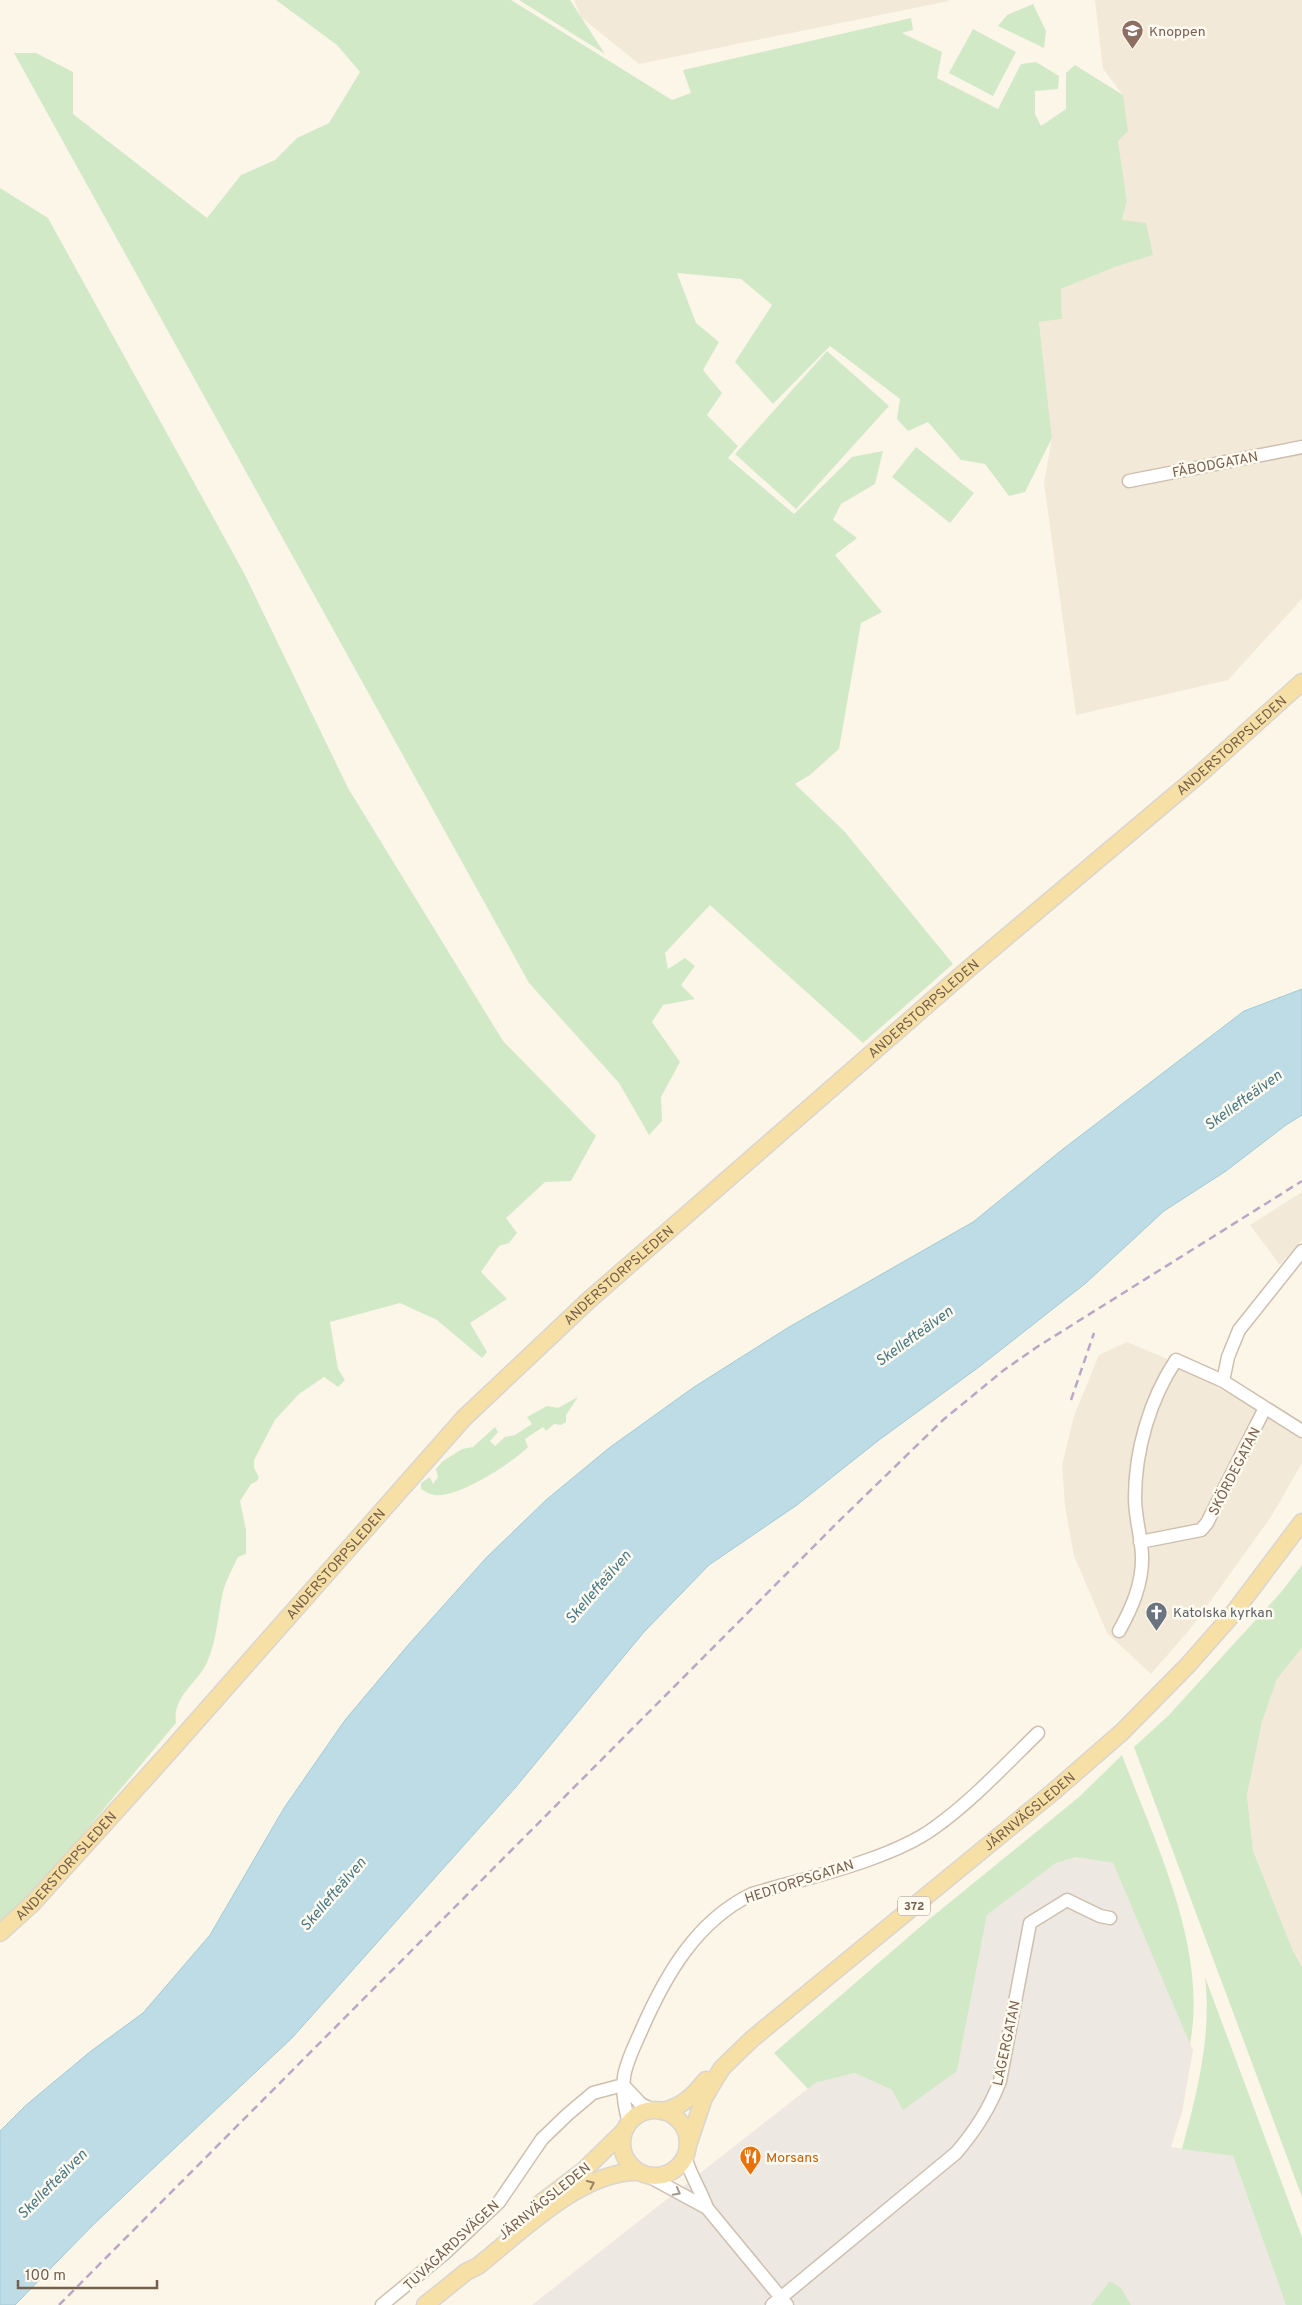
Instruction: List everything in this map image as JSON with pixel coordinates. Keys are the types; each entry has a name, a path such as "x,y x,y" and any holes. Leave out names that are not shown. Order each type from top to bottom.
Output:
{"main road":[{"name":"ANDERSTORPSLEDEN","path":"0,1933 33,1903 464,1418 589,1300 966,971 1201,773 1302,682"},
{"name":"JÄRNVÄGSLEDEN","path":"657,2111 673,2108 685,2102 708,2078 722,2068 778,2017 1107,1746 1138,1716 1232,1615 1302,1522"},
{"name":"JÄRNVÄGSLEDEN","path":"686,2151 704,2098 722,2068"},
{"path":"657,2111 678,2120 684,2128 686,2151 679,2166 660,2176 643,2174 625,2158 622,2150 626,2127 636,2116 657,2111"},
{"name":"JÄRNVÄGSLEDEN","path":"466,2272 479,2253 584,2170 626,2127"},
{"name":"JÄRNVÄGSLEDEN","path":"425,2305 466,2272 478,2266 557,2203 581,2189 617,2173 643,2174"}],"street":[{"name":"FÄBODGATAN","path":"1129,481 1302,447"},
{"path":"1223,1380 1228,1357 1239,1330 1302,1250"},
{"path":"1119,1632 1136,1595 1141,1575 1140,1542 1135,1498 1149,1413 1155,1394 1176,1360 1223,1380 1302,1432"},
{"name":"SKÖRDEGATAN","path":"1140,1542 1201,1530 1207,1523 1265,1408"},
{"name":"HEDTORPSGATAN","path":"623,2085 624,2074 638,2038 665,1979 690,1944 724,1912 752,1894 883,1854 934,1828 962,1806 1038,1733"},
{"name":"LAGERGATAN","path":"780,2303 956,2153 975,2132 994,2097 1000,2081 1030,1923 1067,1900 1100,1916 1110,1918"},
{"path":"623,2085 641,2104 657,2111"},
{"path":"623,2085 626,2127"},
{"name":"TUVAGÅRDSVÄGEN","path":"382,2305 445,2253 499,2202 542,2139 568,2114 593,2093 623,2085"},
{"path":"686,2151 689,2173 703,2196 707,2208 780,2303"},
{"path":"643,2174 707,2208"}],"shaded area":[{"path":"574,0 949,1 639,64 581,17"},
{"path":"1095,0 1302,0 1302,599 1228,680 1076,715 1044,483 1052,438 1039,322 1062,319 1061,289 1115,267 1153,255 1122,221 1127,201 1118,141 1123,95 1103,69"},
{"path":"1302,1192 1302,1240 1280,1265 1250,1225"},
{"path":"1127,1342 1165,1358 1258,1410 1302,1439 1302,1463 1271,1517 1191,1628 1151,1674 1107,1633 1074,1556 1065,1506 1062,1465 1074,1416 1099,1355"},
{"path":"1302,1648 1302,1967 1293,1951 1253,1849 1247,1795 1262,1722 1277,1679"},
{"path":"1076,1857 1113,1863 1193,2050 1182,2112 1171,2147 1233,2156 1286,2305 532,2305 815,2083 855,2073 892,2090 957,2071 987,1915 1056,1863"}],"green space":[{"path":"276,0 511,0 672,100 691,93 683,70 911,18 913,30 902,33 942,52 937,78 998,109 1021,64 1036,62 1059,76 1058,89 1035,91 1035,114 1041,126 1066,109 1066,73 1075,65 1123,95 1128,131 1118,141 1127,201 1122,220 1146,223 1153,255 1115,267 1061,289 1062,319 1039,322 1052,438 1025,492 1009,496 985,464 961,460 928,422 908,431 897,419 900,399 830,346 773,404 735,362 772,305 741,279 677,273 696,323 719,342 703,370 722,393 707,415 738,446 728,458 794,514 852,457 883,451 875,484 841,504 833,520 857,538 835,555 882,612 861,623 839,749 810,775 795,784 845,832 953,964 863,1043 710,905 665,953 668,969 685,958 695,966 681,985 695,999 663,1005 652,1022 680,1062 661,1097 662,1121 649,1135 619,1083 529,983 14,53 36,53 73,72 73,114 207,218 241,175 275,160 297,138 329,123 360,72 337,45"},
{"path":"519,0 570,0 605,54"},
{"path":"1033,4 1046,31 1044,48 998,26 1007,15"},
{"path":"973,29 1016,52 993,96 949,73"},
{"path":"0,188 48,218 244,573 348,788 503,1041 596,1136 571,1181 545,1182 506,1218 517,1233 509,1243 499,1246 481,1272 507,1299 470,1323 487,1352 482,1358 437,1320 400,1303 330,1322 338,1369 345,1380 338,1387 324,1377 299,1394 275,1420 254,1460 254,1468 259,1477 257,1481 251,1484 240,1501 246,1530 246,1554 238,1557 228,1579 223,1592 211,1652 204,1668 178,1705 176,1723 30,1897 0,1924"},
{"path":"827,351 889,406 796,509 735,454"},
{"path":"916,447 974,493 950,523 892,477"},
{"path":"578,1397 566,1415 566,1422 561,1425 554,1424 546,1431 543,1427 525,1439 528,1447 498,1470 457,1491 445,1494 433,1495 421,1489 421,1483 430,1477 433,1484 438,1477 436,1469 443,1461 462,1449 473,1447 495,1427 498,1432 490,1441 495,1446 505,1437 515,1435 532,1424 527,1417 547,1406 558,1408"},
{"path":"1302,1565 1302,1648 1277,1679 1262,1722 1247,1795 1253,1850 1293,1951 1302,1967 1302,2197 1134,1747 1168,1716 1282,1591"},
{"path":"1122,1755 1163,1860 1185,1933 1192,1970 1194,2007 1190,2044 1113,1863 1076,1857 1056,1863 987,1915 957,2071 903,2110 892,2090 855,2073 815,2083 808,2089 774,2053 927,1921 1079,1797"},
{"path":"1205,1977 1302,2237 1302,2305 1286,2305 1233,2156 1182,2149 1198,2085 1205,2042 1207,1999"},
{"path":"1110,2281 1121,2288 1131,2305 1091,2305"}],"water":[{"name":"Skellefteälven","path":"1302,989 1302,1115 1226,1171 1164,1211 1086,1283 979,1367 879,1440 797,1505 709,1565 644,1632 515,1788 292,2038 93,2225 15,2305 0,2305 0,2131 25,2106 91,2051 143,2013 210,1935 284,1808 345,1720 409,1644 486,1558 546,1500 609,1448 694,1387 789,1327 973,1222 1063,1149 1244,1011"}],"railway":[{"path":"59,2305 838,1522 943,1420 1004,1370 1037,1347 1302,1181"},
{"path":"1071,1400 1094,1333"}],"place":[{"name":"Knoppen","path":"1133,50"},
{"name":"Katolska kyrkan","path":"1157,1631"},
{"name":"Morsans","path":"750,2176"}]}
